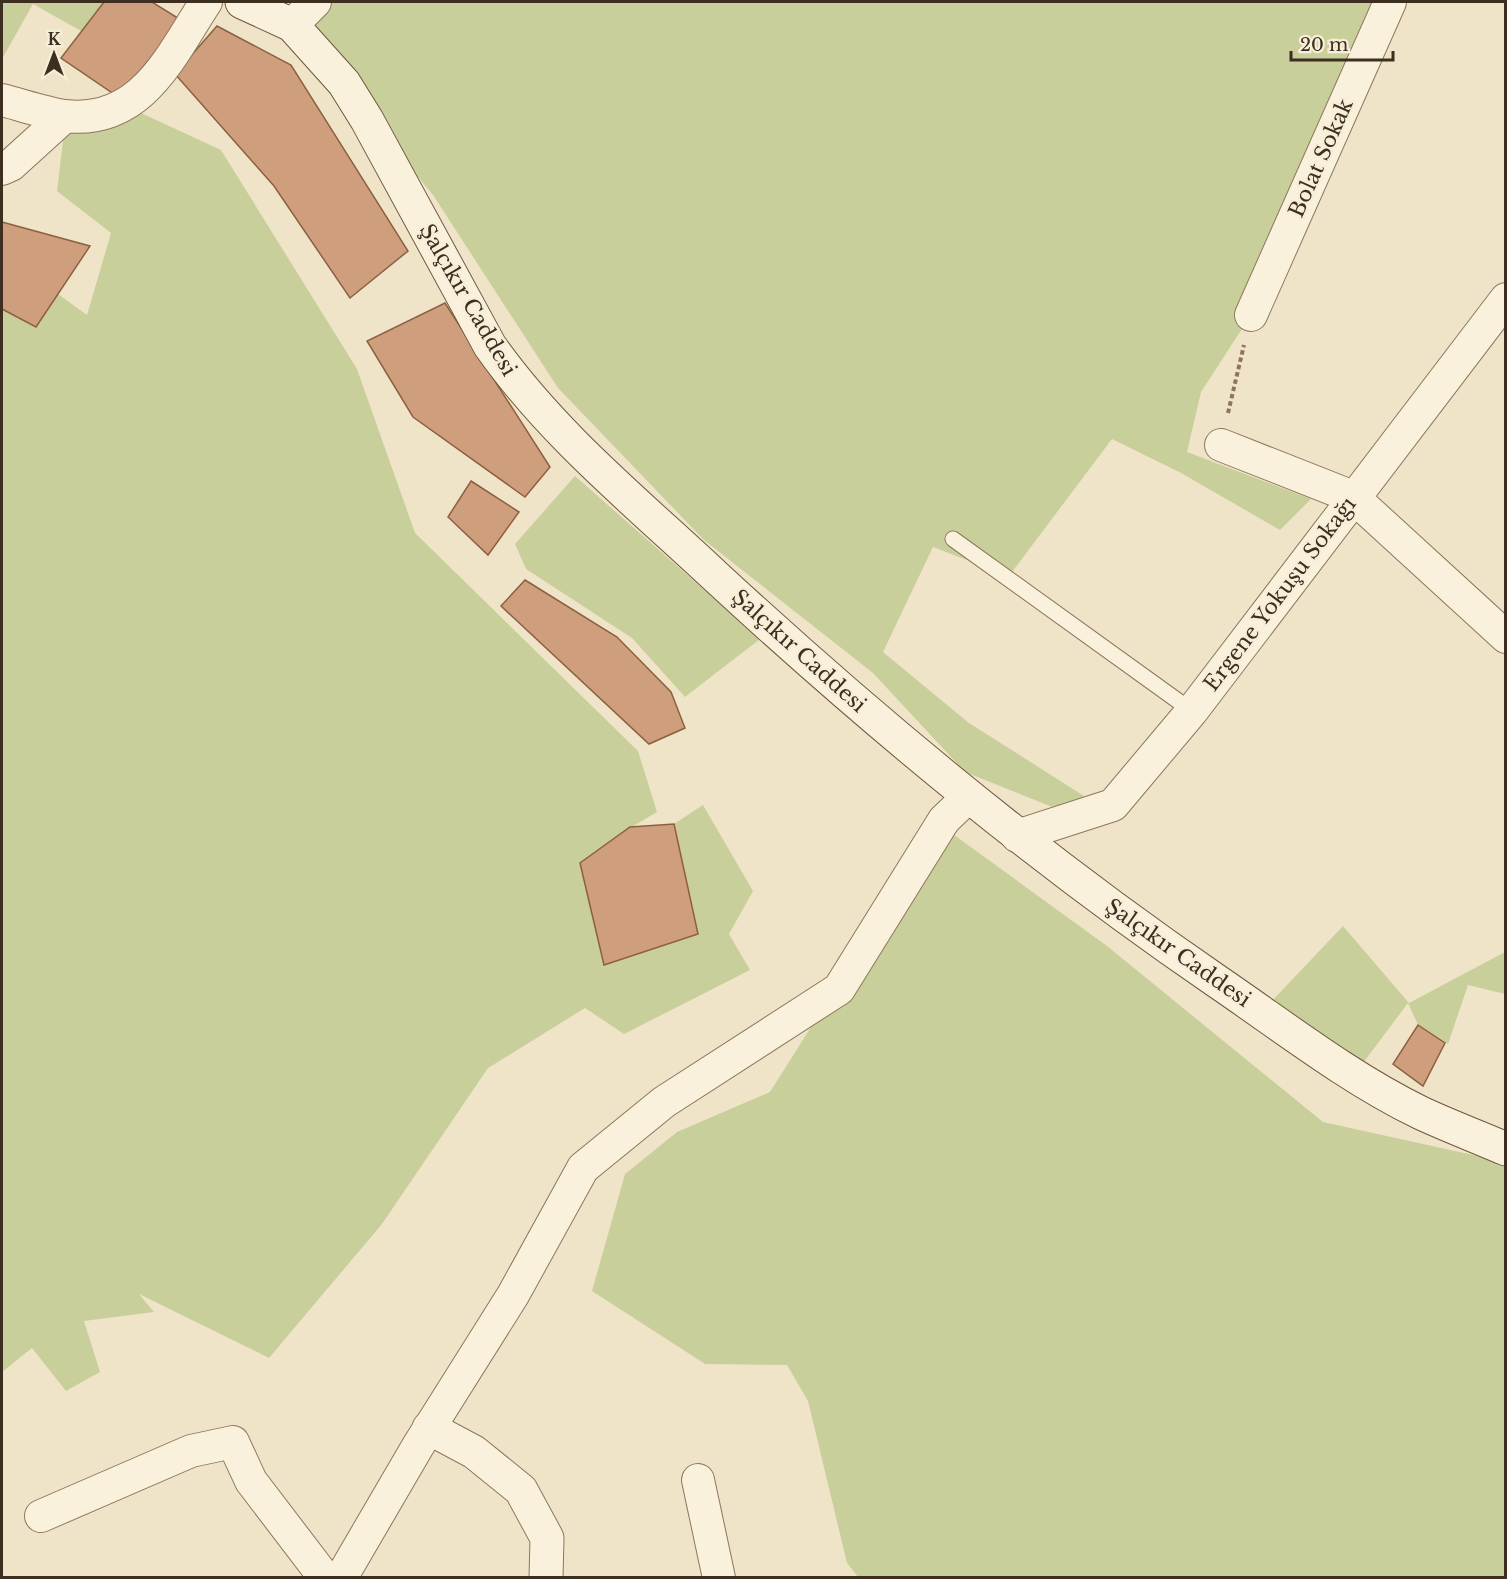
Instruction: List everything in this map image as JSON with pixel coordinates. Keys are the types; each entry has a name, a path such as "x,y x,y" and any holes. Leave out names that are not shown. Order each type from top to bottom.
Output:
{"main road":[{"name":"Şalçıkır Caddesi","path":"242,2 292,25 344,83 368,120 490,346 514,381 553,426 773,629 967,798 1149,934 1352,1073 1420,1113 1506,1149"},
{"path":"429,1428 474,1452 520,1490 547,1538 546,1578"}],"street":[{"path":"2,100 66,116 117,109 143,93 206,2"},
{"path":"292,25 315,2"},
{"name":"Bolat Sokak","path":"1251,315 1390,2"},
{"path":"2,169 11,165 66,116"},
{"name":"Ergene Yokuşu Sokağı","path":"1017,836 1113,806 1192,711 1506,299"},
{"path":"1221,445 1353,497 1506,638"},
{"path":"341,1578 429,1428 513,1295 583,1168 664,1102 839,989 944,820 967,798"},
{"path":"41,1516 191,1451 233,1442 251,1480 325,1578"},
{"path":"698,1480 719,1578"}],"lane":[{"path":"953,539 1192,711"}],"path":[{"path":"1221,445 1251,315"}],"green space":[{"path":"2,2 104,2 81,31 33,4 2,59"},
{"path":"315,2 1390,2 1251,315 1201,392 1187,452 1311,499 1280,530 1181,473 1112,439 1009,576 933,547 883,652 969,723 1084,796 1075,816 965,772 873,673 704,540 558,388 433,195 292,25"},
{"path":"139,112 221,150 357,369 415,533 638,751 657,812 625,831 698,934 674,824 703,805 753,891 729,934 750,970 624,1034 585,1008 488,1068 382,1224 269,1358 139,1294 154,1312 84,1321 100,1372 66,1391 32,1348 2,1372 2,309 36,327 58,294 87,315 111,233 57,191 65,124"},
{"path":"575,476 760,639 685,697 632,638 526,569 515,544"},
{"path":"939,824 1107,946 1323,1122 1505,1162 1505,1577 858,1577 847,1563 808,1401 787,1365 705,1364 592,1291 625,1174 677,1132 770,1092"},
{"path":"1343,926 1409,1003 1505,952 1505,994 1468,985 1448,1044 1418,1025 1408,1003 1357,1071 1270,1003"}],"building":[{"path":"104,2 152,2 181,20 127,103 61,58"},
{"path":"217,26 291,65 408,251 350,298 274,186 175,74"},
{"path":"2,222 90,246 36,327 2,309"},
{"path":"445,303 550,467 525,497 413,417 367,341"},
{"path":"471,481 519,512 488,555 448,517"},
{"path":"525,580 617,637 671,692 685,728 649,744 501,606"},
{"path":"674,824 698,934 604,965 580,863 630,827"},
{"path":"1418,1025 1445,1043 1423,1086 1393,1064"}]}
